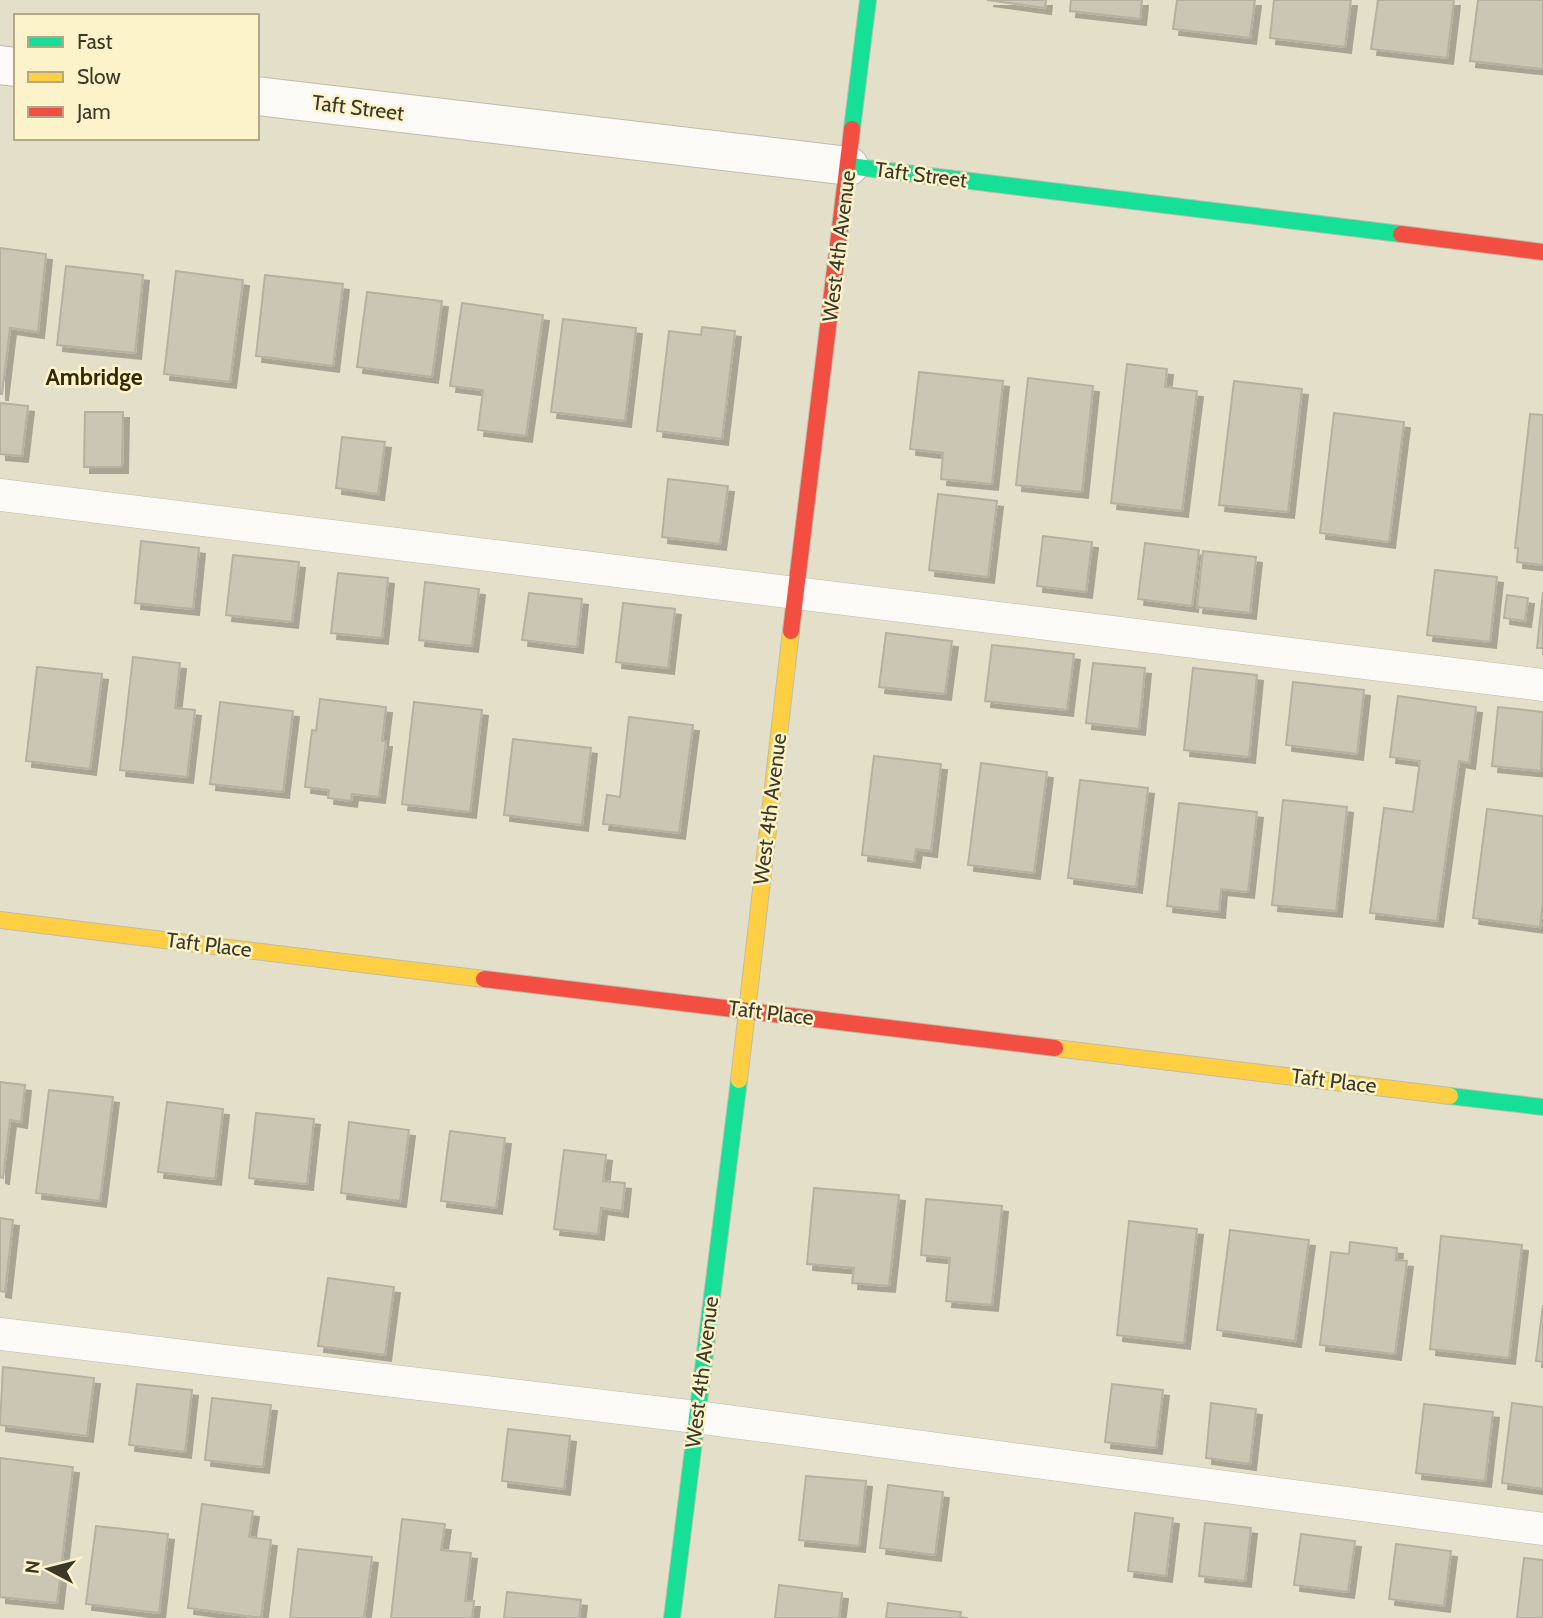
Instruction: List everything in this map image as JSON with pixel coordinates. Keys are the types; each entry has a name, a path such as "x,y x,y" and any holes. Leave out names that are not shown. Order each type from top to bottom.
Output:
{"street":[{"name":"West 4th Avenue","path":"671,1618 748,1010 795,592 868,0"},
{"name":"Taft Street","path":"259,96 1543,252"},
{"name":"Taft Place","path":"0,920 1543,1107"}],"lane":[{"path":"0,495 1543,685"},
{"path":"0,1334 696,1417 1543,1529"}],"building":[{"path":"987,0 1046,0 1045,8"},
{"path":"1071,0 1142,0 1140,19 1070,11"},
{"path":"1177,0 1255,0 1250,38 1173,29"},
{"path":"1274,0 1351,0 1345,47 1270,38"},
{"path":"1378,0 1454,0 1447,58 1371,49"},
{"path":"1478,0 1543,0 1543,69 1470,61"},
{"path":"0,248 46,254 38,332 10,328 2,394 0,394"},
{"path":"66,266 143,275 135,353 57,345"},
{"path":"176,271 243,280 230,382 164,374"},
{"path":"265,275 343,284 333,366 256,356"},
{"path":"367,292 442,301 432,377 357,367"},
{"path":"462,303 543,315 526,436 478,430 483,390 450,386"},
{"path":"563,319 636,328 625,421 551,412"},
{"path":"702,327 735,331 722,439 657,431 669,331 701,335"},
{"path":"1127,364 1167,369 1165,387 1197,391 1182,511 1111,503"},
{"path":"919,372 1003,381 992,484 941,479 943,453 910,449"},
{"path":"1028,378 1093,386 1082,492 1016,485"},
{"path":"1234,381 1302,389 1288,512 1219,505"},
{"path":"0,403 28,406 22,456 0,454"},
{"path":"85,412 123,412 122,467 84,467"},
{"path":"1334,413 1404,422 1389,542 1320,533"},
{"path":"1530,414 1543,415 1543,565 1517,562 1518,548 1515,548"},
{"path":"342,437 385,442 378,494 336,488"},
{"path":"668,479 728,486 720,544 662,537"},
{"path":"938,494 997,501 988,577 929,570"},
{"path":"1043,536 1092,542 1086,592 1037,586"},
{"path":"141,541 199,548 193,609 135,603"},
{"path":"1145,543 1199,550 1192,606 1138,599"},
{"path":"1203,551 1256,557 1250,613 1197,607"},
{"path":"233,555 299,562 292,622 226,615"},
{"path":"1435,570 1497,577 1490,642 1427,635"},
{"path":"338,573 388,578 382,638 331,633"},
{"path":"425,582 479,589 472,646 419,640"},
{"path":"1543,592 1543,648 1537,648"},
{"path":"529,593 582,599 577,647 522,640"},
{"path":"1507,595 1528,598 1525,621 1504,618"},
{"path":"623,603 675,609 668,668 616,662"},
{"path":"886,633 952,641 945,694 879,687"},
{"path":"992,645 1074,654 1067,710 985,701"},
{"path":"133,657 180,663 175,708 195,710 187,777 120,770"},
{"path":"1093,663 1145,668 1139,729 1086,723"},
{"path":"37,667 102,674 90,769 26,761"},
{"path":"1193,668 1257,675 1249,757 1184,750"},
{"path":"1293,682 1364,690 1357,754 1286,745"},
{"path":"1398,696 1476,707 1469,763 1459,761 1437,921 1370,913 1384,808 1413,812 1420,761 1390,757"},
{"path":"320,699 386,707 382,741 386,741 379,797 352,794 351,801 328,798 329,790 305,787 312,730 316,731"},
{"path":"220,702 293,711 283,792 210,784"},
{"path":"414,702 482,710 470,812 402,804"},
{"path":"1498,707 1543,712 1541,771 1492,766"},
{"path":"629,717 693,725 679,833 603,824 607,795 620,797"},
{"path":"513,739 591,748 582,825 504,815"},
{"path":"874,756 941,764 931,851 916,849 914,862 862,855"},
{"path":"981,763 1047,772 1034,873 968,865"},
{"path":"1080,780 1148,788 1136,887 1068,878"},
{"path":"1283,800 1347,807 1336,911 1272,905"},
{"path":"1179,803 1257,812 1248,892 1221,889 1219,912 1167,906"},
{"path":"1487,809 1543,816 1543,903 1540,927 1473,918"},
{"path":"0,1082 25,1085 21,1122 10,1120 3,1178 0,1177"},
{"path":"49,1090 113,1097 100,1201 36,1193"},
{"path":"167,1102 223,1109 215,1179 158,1172"},
{"path":"256,1113 314,1119 307,1184 249,1178"},
{"path":"349,1122 409,1130 400,1201 341,1193"},
{"path":"450,1131 505,1138 496,1208 441,1201"},
{"path":"564,1150 606,1155 603,1181 625,1183 622,1211 601,1208 598,1234 554,1229"},
{"path":"814,1188 899,1195 889,1286 852,1283 854,1268 807,1264"},
{"path":"926,1199 1002,1206 992,1305 946,1301 950,1258 921,1255"},
{"path":"0,1218 13,1220 5,1292 0,1291"},
{"path":"1129,1221 1197,1229 1184,1343 1117,1335"},
{"path":"1230,1230 1309,1240 1295,1341 1217,1330"},
{"path":"1441,1236 1522,1245 1509,1358 1430,1349"},
{"path":"1350,1242 1397,1248 1396,1260 1407,1261 1395,1354 1320,1345 1331,1252 1349,1254"},
{"path":"328,1278 394,1287 385,1355 318,1346"},
{"path":"1543,1305 1543,1362 1536,1361"},
{"path":"3,1367 94,1378 87,1436 0,1425"},
{"path":"137,1384 192,1390 185,1452 129,1445"},
{"path":"1112,1384 1163,1390 1156,1448 1105,1442"},
{"path":"212,1398 271,1405 263,1467 205,1460"},
{"path":"1211,1403 1256,1409 1250,1464 1206,1458"},
{"path":"1512,1403 1543,1407 1543,1489 1502,1483"},
{"path":"1424,1404 1493,1412 1485,1481 1416,1473"},
{"path":"508,1429 570,1436 564,1489 502,1481"},
{"path":"0,1458 73,1467 57,1603 0,1597"},
{"path":"806,1476 866,1481 859,1546 799,1540"},
{"path":"888,1485 943,1492 935,1555 880,1548"},
{"path":"202,1504 253,1511 249,1537 271,1540 261,1618 188,1608"},
{"path":"1135,1513 1173,1518 1166,1576 1128,1571"},
{"path":"402,1519 445,1524 441,1550 471,1553 465,1601 474,1601 472,1618 391,1618"},
{"path":"1205,1523 1251,1528 1245,1581 1199,1576"},
{"path":"96,1526 168,1534 159,1613 86,1604"},
{"path":"1301,1534 1355,1541 1348,1592 1294,1585"},
{"path":"1396,1544 1451,1551 1444,1606 1389,1599"},
{"path":"298,1549 372,1557 364,1618 290,1618"},
{"path":"1524,1558 1543,1560 1543,1618 1517,1618"},
{"path":"779,1585 842,1593 839,1618 775,1618"},
{"path":"507,1592 581,1600 579,1618 504,1618"},
{"path":"888,1603 961,1612 960,1618 886,1618"}],"traffic: fast":[{"path":"852,129 868,0"},
{"path":"849,166 1401,234"},
{"path":"672,1618 739,1080"},
{"path":"1450,1096 1543,1107"}],"traffic: slow":[{"path":"739,1080 791,631"},
{"path":"0,920 484,979"},
{"path":"1055,1048 1450,1096"}],"traffic: jam":[{"path":"791,631 852,129"},
{"path":"1401,234 1543,252"},
{"path":"484,979 1055,1048"}],"district":[{"name":"Ambridge","path":"94,377"}]}
